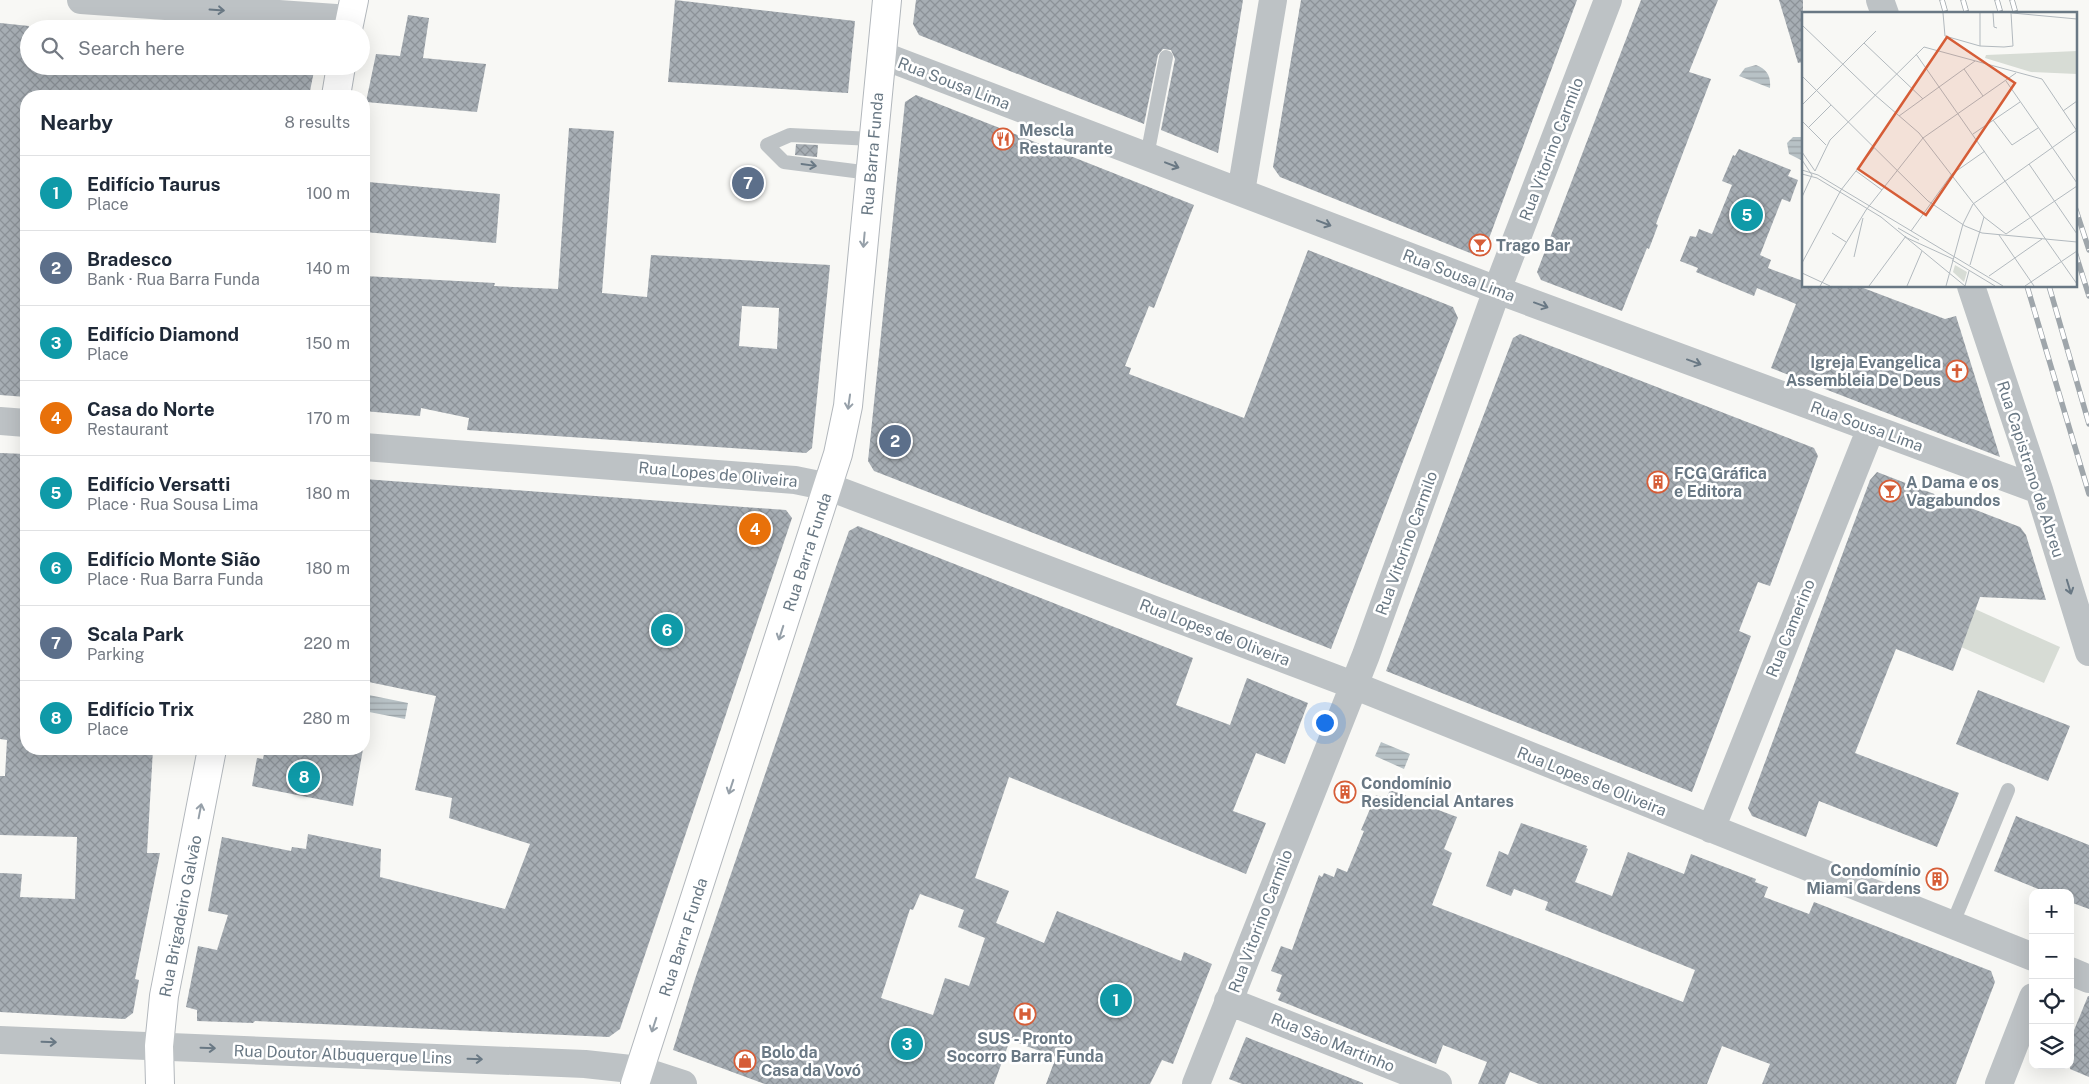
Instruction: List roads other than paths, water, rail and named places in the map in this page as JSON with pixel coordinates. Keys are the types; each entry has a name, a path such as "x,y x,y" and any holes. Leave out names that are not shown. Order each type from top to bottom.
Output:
{"street":[{"path":"82,0 351,16"},
{"name":"Rua Barra Funda","path":"637,1077 829,486 848,406 887,0"},
{"path":"1241,192 1272,0"},
{"name":"Rua Vitorino Carmilo","path":"1196,1084 1366,655 1497,290 1608,0"},
{"path":"1880,0 1884,12"},
{"name":"Rua Sousa Lima","path":"881,55 1497,290 2039,490"},
{"path":"337,90 340,75"},
{"name":"Rua Capistrano de Abreu","path":"1973,288 2039,490 2089,652"},
{"path":"0,421 20,423"},
{"name":"Rua Camerino","path":"1711,829 1871,428"},
{"name":"Rua Lopes de Oliveira","path":"370,447 795,480 829,486 1353,685 2029,955"},
{"name":"Rua Brigadeiro Galvão","path":"160,1084 159,1046 164,996 211,755"},
{"path":"2074,973 2089,979"},
{"name":"Rua São Martinho","path":"1228,1001 1438,1084"},
{"path":"1999,1084 2029,1006"},
{"name":"Rua Doutor Albuquerque Lins","path":"0,1040 585,1064 637,1077 683,1084"}],"lane":[{"path":"1147,156 1166,57"},
{"path":"870,173 784,162 767,144 790,135 873,139"},
{"path":"1952,924 2008,790"}],"railway":[{"path":"1942,0 1945,12"},
{"path":"1963,0 1966,12"},
{"path":"1997,0 2000,12"},
{"path":"2012,0 2015,12"},
{"path":"2076,210 2089,250"},
{"path":"2076,255 2089,296"},
{"path":"2028,288 2089,494"},
{"path":"2050,288 2089,424"}],"place":[{"name":"Mescla Restaurante","path":"1003,139"},
{"name":"Scala Park","path":"748,183"},
{"name":"Edifício Versatti","path":"1747,215"},
{"name":"Trago Bar","path":"1480,245"},
{"name":"Igreja Evangelica Assembleia De Deus","path":"1957,371"},
{"name":"Bradesco","path":"895,441"},
{"name":"FCG Gráfica e Editora","path":"1658,482"},
{"name":"A Dama e os Vagabundos","path":"1890,491"},
{"name":"Casa do Norte","path":"755,529"},
{"name":"Edifício Monte Sião","path":"667,630"},
{"name":"Edifício Trix","path":"304,777"},
{"name":"Condomínio Residencial Antares","path":"1345,792"},
{"name":"Condomínio Miami Gardens","path":"1937,879"},
{"name":"Edifício Taurus","path":"1116,1000"},
{"name":"SUS - Pronto Socorro Barra Funda","path":"1025,1014"},
{"name":"Edifício Diamond","path":"907,1044"},
{"name":"Bolo da Casa da Vovó","path":"745,1061"}]}
